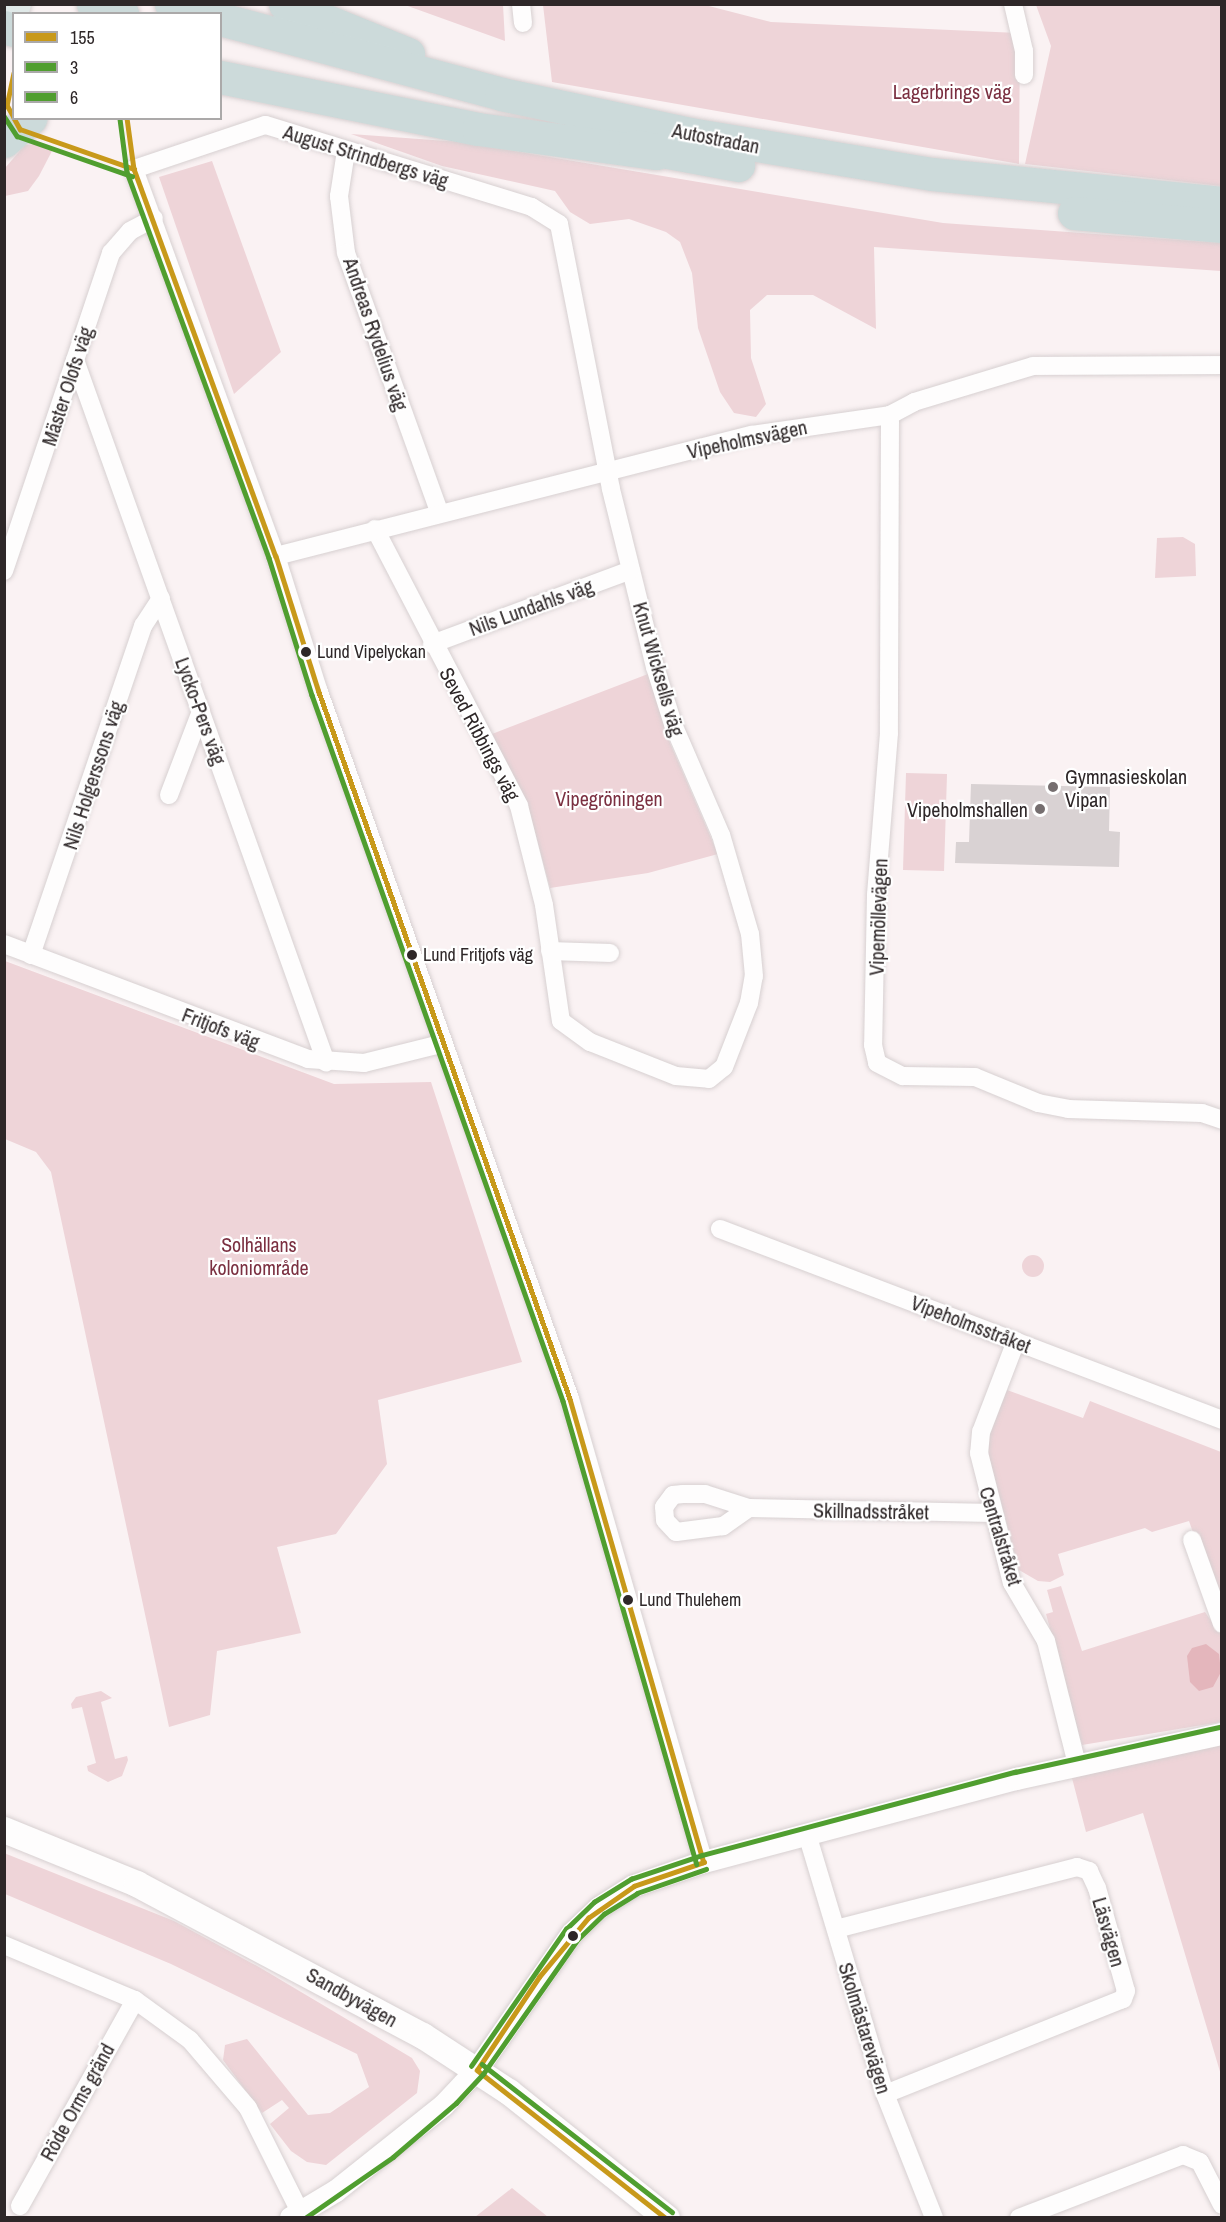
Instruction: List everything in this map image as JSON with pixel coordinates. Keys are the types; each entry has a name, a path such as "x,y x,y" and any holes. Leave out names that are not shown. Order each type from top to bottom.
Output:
{"highway":[{"path":"93,4 116,12"},
{"path":"171,4 196,12"},
{"path":"285,4 501,94"},
{"name":"Autostradan","path":"222,20 501,94 690,134 921,173 1221,203"},
{"name":"Autostradan","path":"222,43 453,106 688,157 897,192 1221,226"},
{"path":"222,77 478,129 688,157"},
{"path":"4,141 28,120"}],"main road":[{"name":"Sandbyvägen","path":"4,1830 127,1880 226,1929 477,2070 667,2217"}],"street":[{"path":"1012,4 1024,51 1024,75"},
{"name":"August Strindbergs väg","path":"154,218 134,169 255,124 549,214 562,230 569,260"},
{"name":"Andreas Rydelius väg","path":"346,151 339,196 346,253 439,512"},
{"path":"154,218 276,556 319,692 570,1399 704,1862"},
{"name":"Mäster Olofs väg","path":"4,572 111,253 130,231 154,218"},
{"name":"Knut Wicksells väg","path":"569,260 608,471 631,570 670,716 721,835 750,934 752,991 724,1067"},
{"name":"Lycko-Pers väg","path":"75,360 326,1062"},
{"name":"Vipeholmsvägen","path":"276,556 439,512 752,435 890,415 945,391 1033,366 1221,365"},
{"name":"Vipemöllevägen","path":"890,415 889,733 876,896 873,1045 877,1063 903,1076 975,1077 1038,1103 1068,1109 1202,1113 1221,1120"},
{"name":"Seved Ribbings väg","path":"375,529 432,644 519,806 537,870 558,1014 572,1033 685,1079 709,1079 724,1067"},
{"name":"Nils Lundahls väg","path":"432,644 631,570"},
{"name":"Nils Holgerssons väg","path":"31,955 143,626 161,598"},
{"path":"170,795 201,711"},
{"name":"Fritjofs väg","path":"4,944 259,1042 326,1062 378,1061 444,1043"},
{"path":"550,951 610,953"},
{"name":"Vipeholmsstråket","path":"720,1229 1221,1420"},
{"name":"Centralstråket","path":"1016,1341 978,1442 993,1513 1012,1582 1046,1641 1077,1764"},
{"name":"Skillnadsstråket","path":"749,1508 993,1513"},
{"path":"1192,1540 1221,1624"},
{"path":"5,1945 135,2000 175,2026 222,2072 264,2136 298,2216 389,2151 477,2070 538,1977 588,1918 634,1886 704,1862 1077,1764 1221,1734"},
{"name":"Skolmästarevägen","path":"807,1834 885,2094 934,2217"},
{"name":"Läsvägen","path":"836,1929 1077,1867 1089,1871 1097,1888 1126,1991 1123,1999 885,2094"},
{"name":"Röde Orms gränd","path":"20,2206 135,2000"},
{"path":"1019,2217 1183,2155 1200,2162 1221,2205"}],"green space":[{"path":"405,5 503,5 505,41"},
{"name":"Lagerbrings väg","path":"543,5 705,5 771,22 1020,33 1019,164 552,82"},
{"path":"1036,5 1221,5 1221,186 1025,164 1051,46"},
{"path":"351,134 460,142 943,223 1221,243 1221,271 874,247 876,329 813,295 767,295 750,310 751,358 766,404 756,417 734,413 720,392 698,328 692,273 680,242 666,232 629,219 590,224 570,212 555,191 442,166"},
{"path":"35,144 53,149 39,176 28,191 5,196 5,168 25,145"},
{"path":"212,161 281,352 234,394 159,177"},
{"path":"1183,537 1195,544 1196,576 1155,578 1157,538"},
{"name":"Vipegröningen","path":"648,674 670,743 718,854 648,873 550,888 528,806 492,734"},
{"path":"906,773 947,774 944,871 903,870"},
{"name":"Solhällans koloniområde","path":"5,961 334,1084 431,1082 522,1362 378,1400 387,1464 336,1534 277,1547 301,1633 217,1651 210,1715 169,1727 51,1172 36,1152 5,1139"},
{"path":"1033,1255 1041,1258 1044,1266 1041,1274 1033,1277 1025,1274 1022,1266 1025,1258"},
{"path":"1007,1390 1083,1418 1090,1401 1221,1452 1221,1613 1189,1521 1152,1532 1145,1528 1058,1554 1064,1575 1050,1582 1038,1581 1019,1570 986,1445"},
{"path":"1061,1586 1082,1651 1205,1612 1221,1635 1221,1722 1082,1745 1046,1614 1053,1612 1047,1590"},
{"path":"101,1691 112,1698 101,1702 115,1759 127,1756 128,1760 122,1776 108,1782 88,1771 87,1766 96,1763 82,1707 72,1709 71,1704 76,1697"},
{"path":"1221,1743 1221,2075 1143,1813 1086,1832 1072,1778"},
{"path":"4,1853 174,1921 259,1967 412,2058 420,2071 417,2093 326,2165 307,2162 291,2151 270,2124 289,2108 282,2100 262,2113 223,2060 225,2045 247,2039 308,2115 330,2113 369,2087 357,2054 171,1964 5,1894"},
{"path":"512,2188 548,2217 475,2217"}],"shaded area":[{"path":"1206,1644 1219,1654 1221,1672 1213,1687 1199,1691 1190,1682 1187,1656 1192,1648"}],"building":[{"name":"Vipeholmshallen","path":"971,784 1110,787 1109,831 1120,832 1119,867 955,863 956,842 969,842"}],"transit line":[{"name":"155","path":"12,82 7,105 12,114"},
{"name":"3","path":"4,116 17,136 132,176"},
{"name":"155","path":"15,120 20,129 134,169"},
{"name":"3","path":"120,120 127,172 269,558 312,695 563,1401 697,1864"},
{"name":"155","path":"127,120 134,169 276,556 319,692 570,1399 704,1862"},
{"name":"6","path":"471,2066 566,1929 594,1902 631,1879 702,1855 1015,1772 1220,1727"},
{"name":"155","path":"477,2070 539,1977 588,1918 634,1886 704,1862"},
{"name":"3","path":"305,2218 393,2157 456,2103 483,2074 578,1939 604,1914 637,1893 706,1869"},
{"name":"6","path":"482,2064 672,2212"},
{"name":"155","path":"477,2070 666,2218"}],"place":[{"name":"Lund Vipelyckan","path":"306,652"},
{"name":"Gymnasieskolan Vipan","path":"1053,787"},
{"name":"Vipeholmshallen","path":"1040,809"},
{"name":"Lund Fritjofs väg","path":"412,955"},
{"name":"Lund Thulehem","path":"628,1600"}]}
